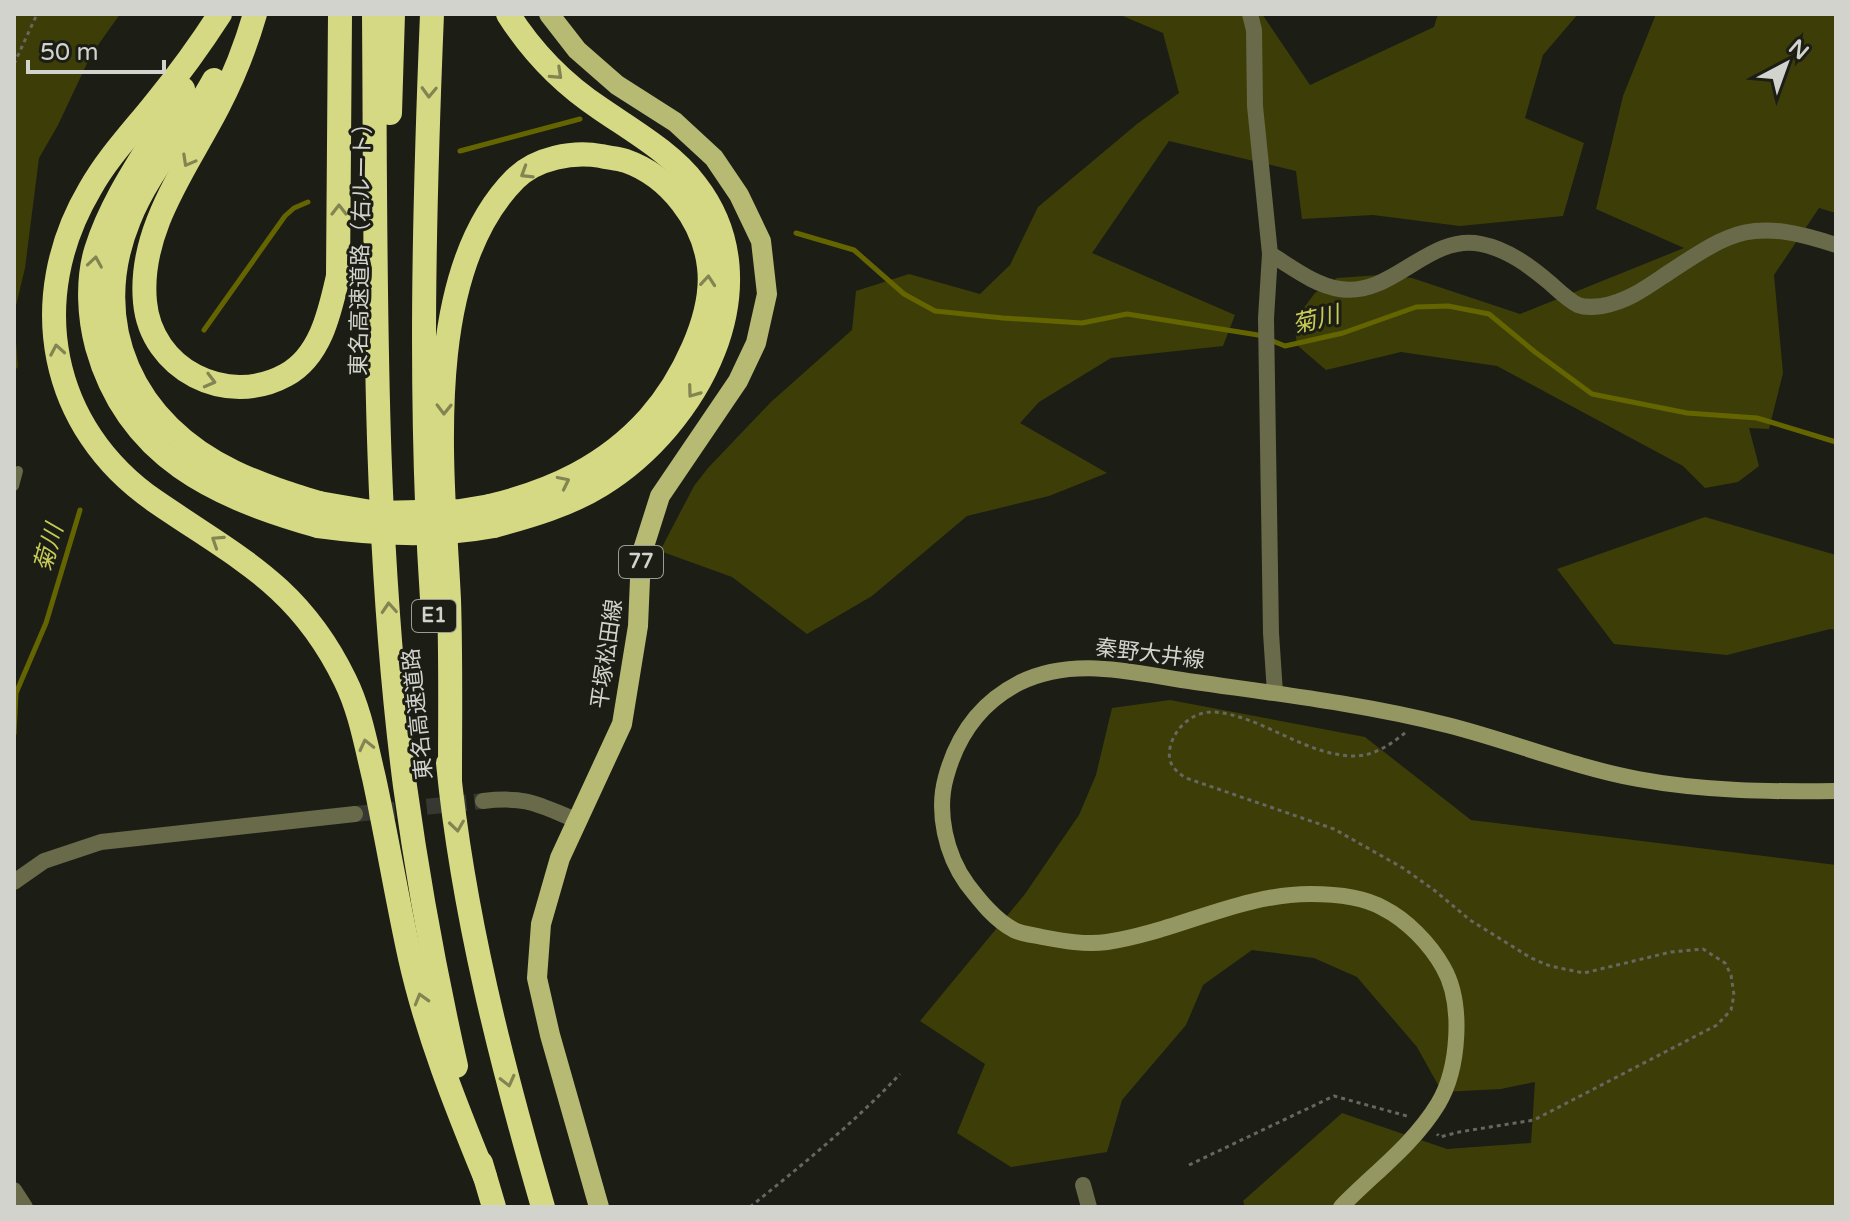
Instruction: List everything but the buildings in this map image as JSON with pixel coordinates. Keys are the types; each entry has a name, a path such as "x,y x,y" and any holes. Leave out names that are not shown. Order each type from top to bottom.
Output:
{"highway":[{"path":"220,14 179,96 123,185 95,253 90,298 94,333 103,368 120,402 141,431 166,456 220,492 269,512 460,511 492,516 532,516 600,485 629,465 666,429 703,378 708,365 723,325 729,265 720,225 696,184 657,149 558,76 524,40 508,14"},
{"path":"220,14 175,79 110,158 74,218 54,287 54,334 62,380 84,430 115,467 152,499 262,572 302,611 328,647 348,684 363,730 411,960 431,1032 448,1087 485,1177"},
{"path":"248,14 201,104 148,183 129,219 116,258 112,292 114,326 124,362 139,392 157,416 181,439 232,471 319,514"},
{"path":"255,14 239,62 166,202 154,232 145,270 145,303 153,335 172,361 208,383 247,388 287,375 321,336 330,312 338,276 340,14"},
{"name":"E1","path":"374,14 381,476"},
{"name":"東名高速道路（右ルート）","path":"381,476 393,14"},
{"name":"東名高速道路","path":"432,14 423,281 425,476 432,598 450,779 464,874 483,977 508,1083 543,1207"},
{"path":"450,779 451,666 444,413 450,321 460,275 480,228 517,177 552,158 590,154 626,161 654,176 680,199 701,233 710,268 704,320 684,370 650,417 616,449 589,469 492,516"},
{"name":"東名高速道路","path":"381,476 390,630 407,801 437,980 494,1207"}],"main road":[{"name":"平塚松田線","path":"549,14 577,50 617,85 675,122 714,158 739,195 761,241 767,294 756,343 738,381 660,496 641,556 638,626 622,724 560,858 541,924 537,978 599,1207"},
{"name":"秦野大井線","path":"1341,1207 1407,1144 1440,1101 1455,1059 1457,1014 1445,970 1416,932 1382,907 1344,896 1304,894 1274,898 1105,942 1063,941 1016,931 983,906 956,868 943,827 942,789 952,754 967,725 990,703 1018,683 1050,672 1085,668 1134,670 1358,705 1638,779 1723,788 1836,791"}],"street":[{"path":"1250,14 1254,30 1255,106 1270,254 1266,318 1275,693"},
{"path":"1270,254 1323,285 1344,290 1381,282 1454,244 1481,244 1521,261 1568,298 1580,306 1590,307 1618,303 1638,293 1696,253 1729,236 1782,230 1836,245"},
{"path":"483,801 527,800 576,820"},
{"path":"14,882 44,861 101,842 355,814"},
{"path":"1083,1185 1089,1207"},
{"path":"14,1190 25,1207"}],"lane":[{"path":"14,486 18,471"}],"path":[{"path":"14,64 37,14"},
{"path":"1189,1165 1334,1096 1424,1122 1440,1137 1534,1120 1717,1025 1731,1010 1734,995 1731,975 1725,963 1703,949 1671,952 1584,973 1541,962 1470,920 1403,868 1334,829 1202,785 1186,778 1170,764 1174,736 1182,724 1202,713 1231,716 1330,752 1356,756 1390,745 1418,719"},
{"path":"750,1207 814,1154 900,1074"}],"shaded area":[{"path":"14,14 120,14 91,55 39,158 25,268 14,314"},
{"path":"1118,14 1262,14 1310,85 1434,27 1438,14 1578,14 1543,55 1525,118 1584,143 1563,216 1460,226 1373,215 1302,219 1296,171 1169,141 1092,253 1235,315 1223,346 1111,358 1039,402 1020,423 1107,473 1049,496 967,516 872,596 807,634 732,577 660,551 694,486 708,468 771,402 852,330 856,291 909,274 980,294 1010,265 1038,207 1179,93 1163,33"},
{"path":"1656,14 1836,14 1836,213 1819,208 1774,275 1783,373 1769,429 1749,428 1759,466 1738,482 1705,488 1683,466 1497,366 1401,352 1326,370 1297,345 1294,321 1315,293 1337,278 1380,275 1412,278 1520,314 1684,248 1596,209 1623,96"},
{"path":"14,314 18,367 14,371"},
{"path":"1705,517 1836,555 1836,630 1727,655 1614,644 1557,569"},
{"path":"1170,700 1365,737 1471,820 1836,865 1836,1207 1245,1207 1243,1201 1342,1113 1447,1149 1531,1143 1535,1082 1501,1089 1442,1092 1417,1047 1357,977 1314,958 1252,950 1203,985 1186,1025 1122,1100 1107,1152 1011,1167 957,1133 985,1064 920,1021 1025,894 1079,815 1096,775 1112,708"}],"waterway":[{"name":"菊川","path":"460,151 580,119"},
{"name":"菊川","path":"204,330 285,216 308,202"},
{"name":"菊川","path":"796,233 854,250 904,294 935,311 1082,323 1127,314 1258,335 1285,346 1343,333 1416,307 1448,306 1489,314 1592,394 1687,413 1757,418 1836,442"},
{"name":"菊川","path":"14,734 16,693 46,623 80,510"}],"tunnel":[{"path":"355,814 483,801"}]}
